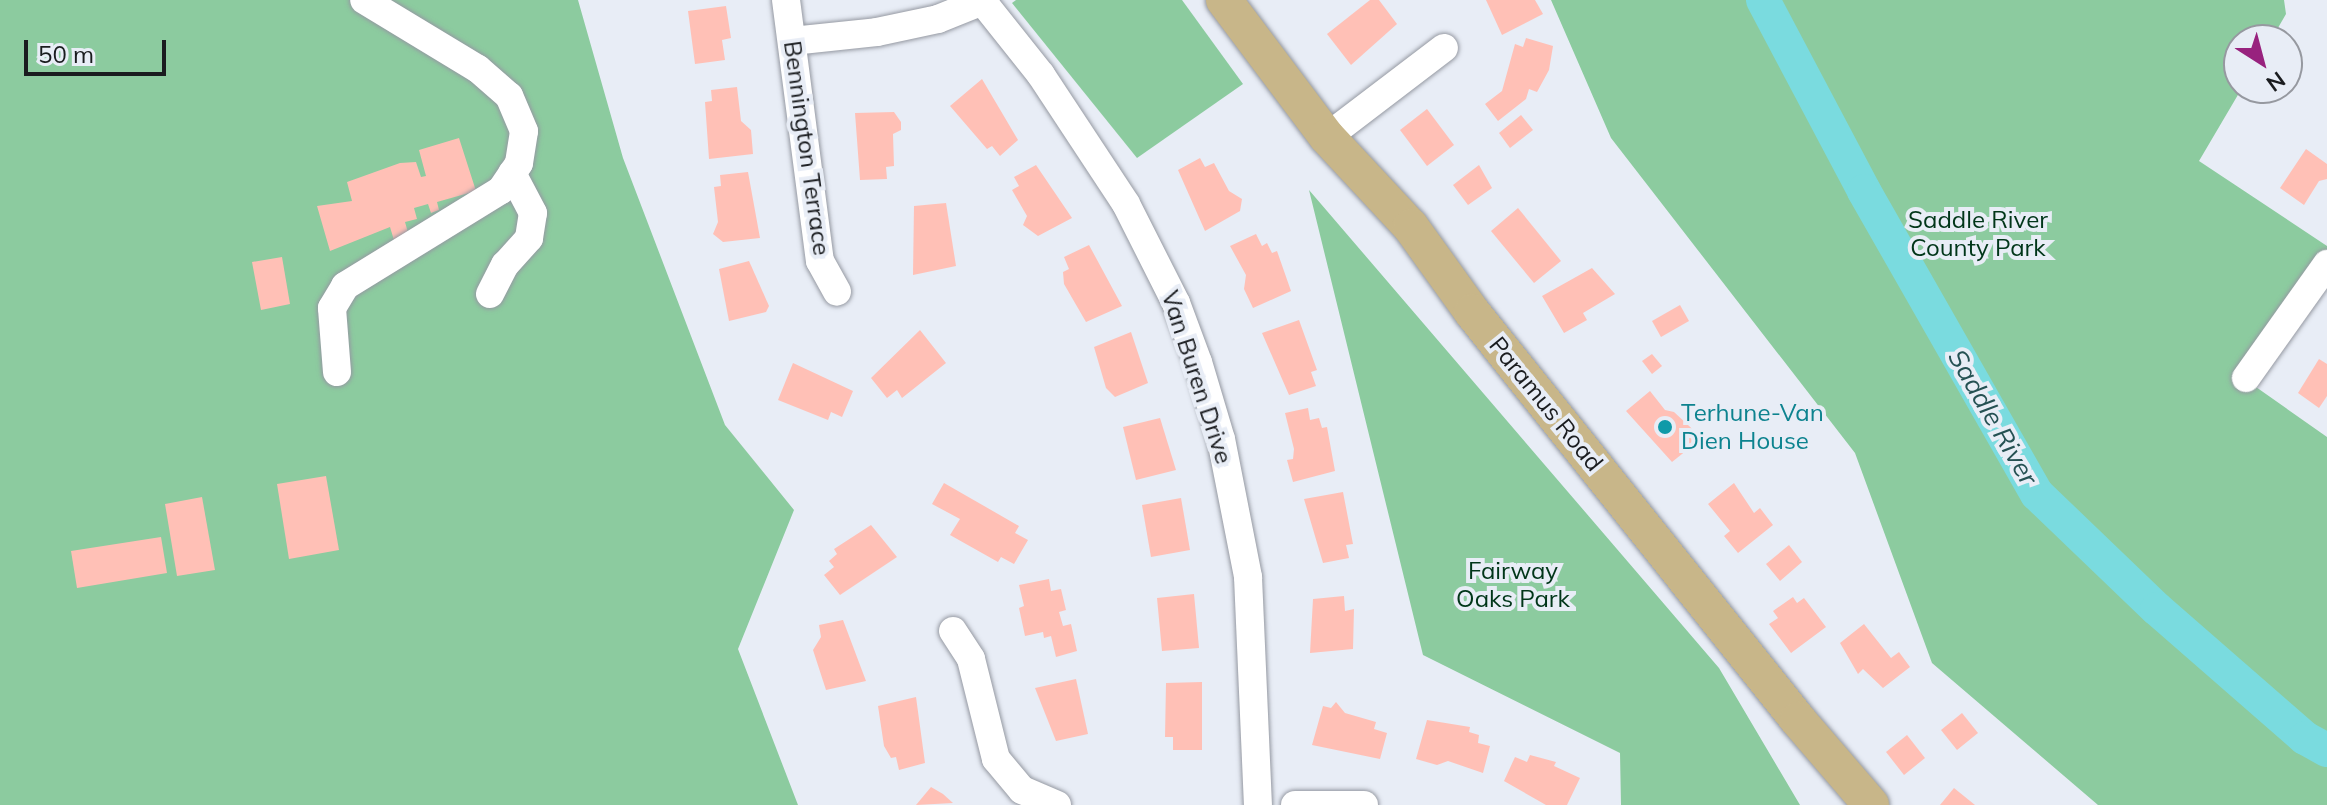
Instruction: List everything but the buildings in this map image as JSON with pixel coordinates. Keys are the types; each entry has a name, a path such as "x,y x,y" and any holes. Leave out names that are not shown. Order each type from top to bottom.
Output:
{"main road":[{"name":"Paramus Road","path":"1224,0 1327,137 1411,227 1719,621 1871,805"}],"street":[{"path":"337,372 332,308 345,286 479,208 512,173 524,131 509,96 478,69 364,0"},
{"name":"Bennington Terrace","path":"786,0 820,261 837,292"},
{"path":"792,41 877,32 938,19 984,1"},
{"name":"Van Buren Drive","path":"984,1 1050,88 1126,204 1154,254 1198,362 1221,439 1248,577 1258,805"},
{"path":"1327,137 1444,48"},
{"path":"490,294 505,265 529,238 533,213 512,173"},
{"path":"2246,378 2327,264"},
{"path":"953,631 971,659 996,759 1022,790 1057,805"},
{"path":"1295,805 1364,805"}],"green space":[{"path":"0,0 578,0 623,158 725,425 794,510 738,649 798,805 0,805"},
{"path":"1016,0 1182,0 1243,84 1137,158 1012,3"},
{"name":"Saddle River County Park","path":"1551,0 2284,0 2286,14 2280,24 2223,24 2223,104 2233,104 2199,161 2327,246 2327,265 2246,380 2327,437 2327,805 2098,805 1932,663 1855,453 1611,138"},
{"name":"Fairway Oaks Park","path":"1309,190 1719,668 1800,805 1621,805 1620,753 1423,655"}],"waterway":[{"name":"Saddle River","path":"1763,0 1864,191 2037,494 2157,609 2305,738 2327,750"}],"place":[{"name":"Terhune-Van Dien House","path":"1665,427"}]}
